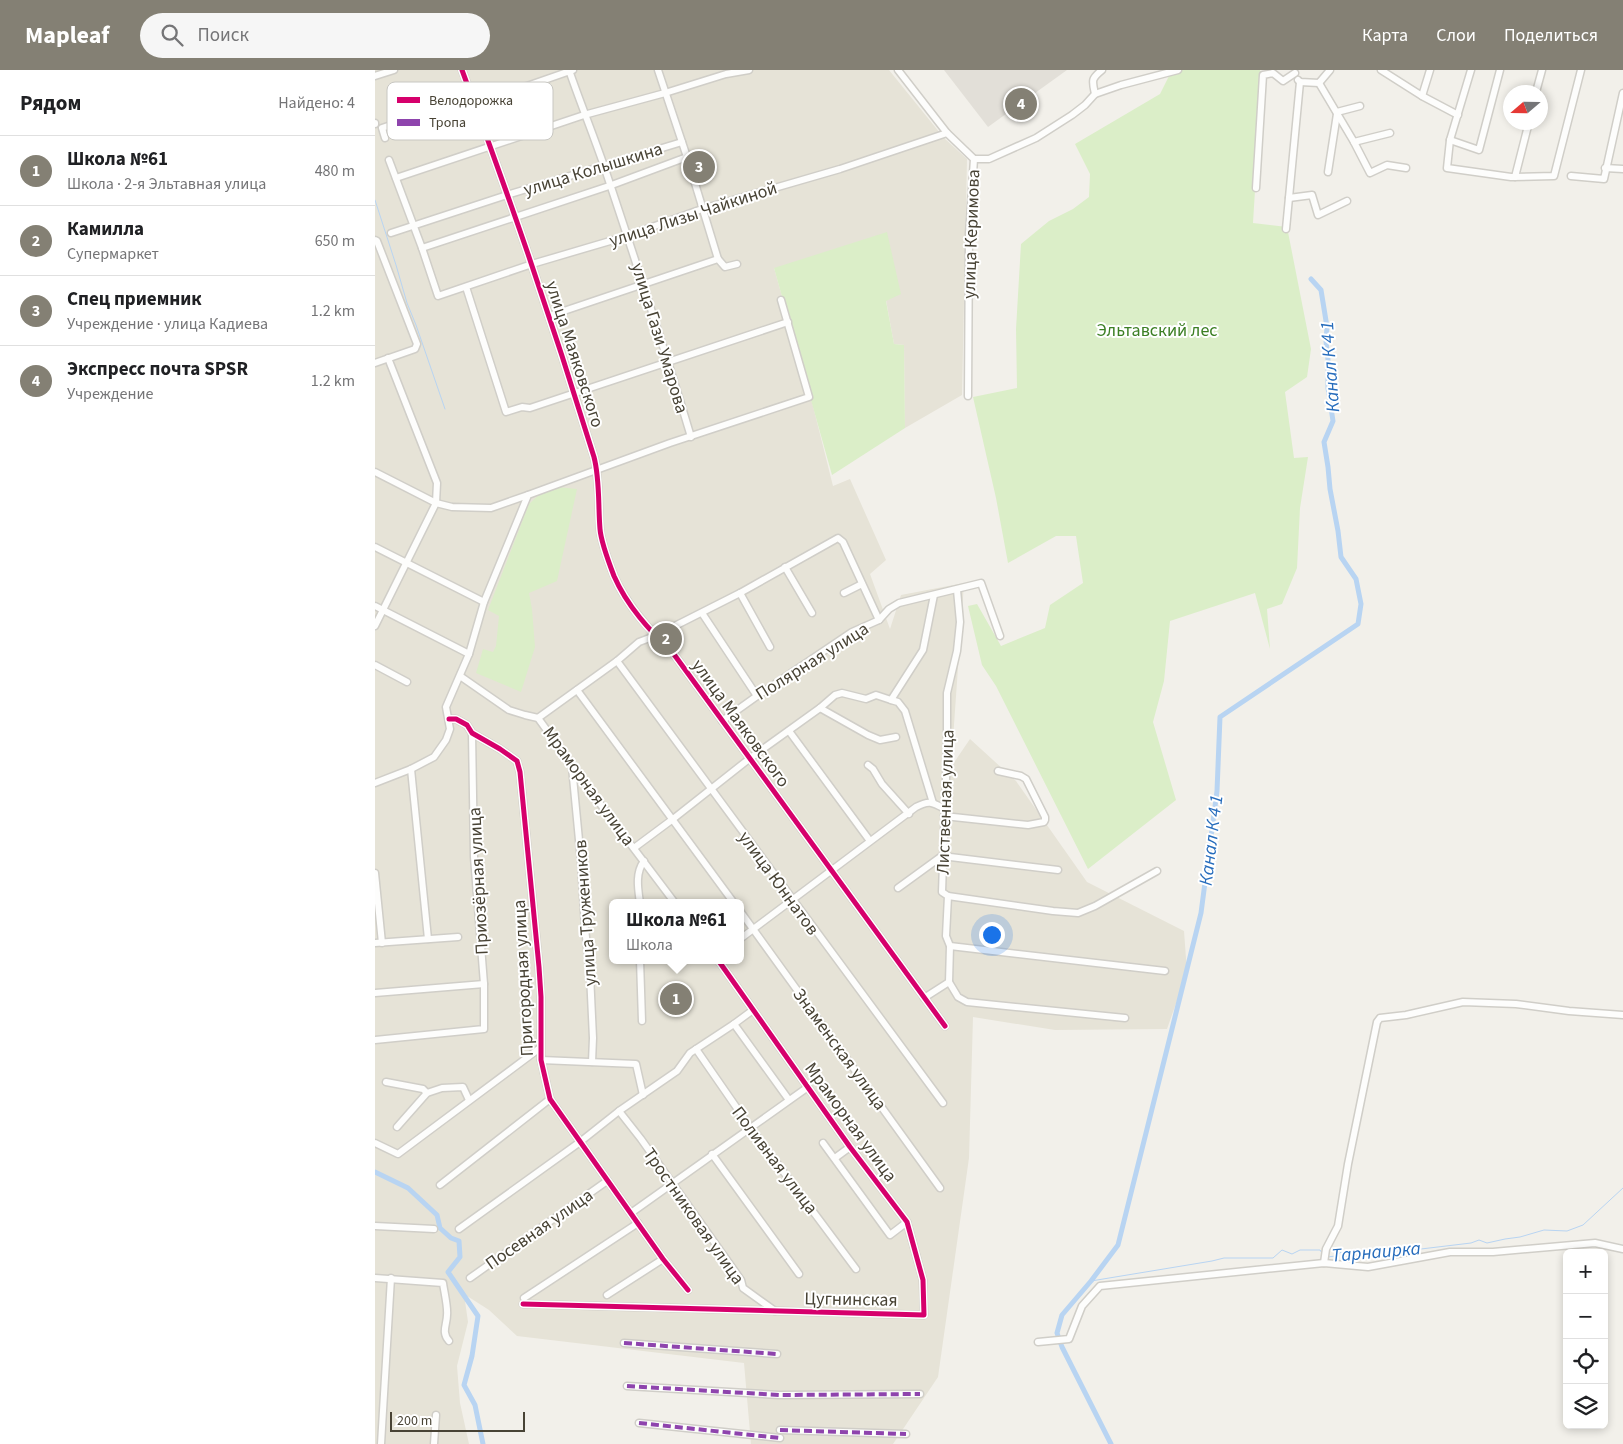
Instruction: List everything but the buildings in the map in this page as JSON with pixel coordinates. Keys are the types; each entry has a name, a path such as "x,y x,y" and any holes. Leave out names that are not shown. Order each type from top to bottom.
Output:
{"street":[{"path":"375,76 394,70"},
{"name":"улица Маяковского","path":"462,70 467,82"},
{"path":"533,82 570,70"},
{"name":"улица Гази Умарова","path":"570,70 644,285 691,437"},
{"path":"658,70 718,259 725,267 737,264"},
{"path":"553,125 726,74 749,70"},
{"name":"улица Керимова","path":"898,70 947,133 974,159 969,234 967,396"},
{"path":"1095,94 1094,77 1102,70"},
{"path":"974,159 989,159 1036,138 1072,115 1095,94 1178,70"},
{"path":"1319,83 1331,70"},
{"path":"1422,96 1430,70"},
{"path":"1471,70 1450,140 1447,168 1515,177 1554,176 1581,70"},
{"path":"1450,140 1479,150 1500,70"},
{"path":"1539,85 1542,70"},
{"path":"1385,71 1422,96 1457,115"},
{"path":"1256,188 1263,75 1273,73 1283,81 1294,72 1300,82 1286,229"},
{"path":"1300,82 1319,83"},
{"path":"1319,83 1370,173 1387,165 1406,168"},
{"path":"1571,176 1604,179 1623,93"},
{"path":"1337,113 1360,106"},
{"path":"1328,172 1337,113"},
{"path":"385,138 382,128 387,127"},
{"path":"1515,177 1527,130"},
{"name":"улица Лизы Чайкиной","path":"422,248 438,296 532,264 627,236 702,209 840,169 947,133"},
{"path":"1354,142 1390,133"},
{"name":"улица Маяковского","path":"488,140 532,264 574,393 597,469 600,531 615,576 629,604 655,636 673,654 945,1026"},
{"path":"395,178 508,140"},
{"name":"улица Колышкина","path":"391,232 682,142"},
{"path":"389,160 422,248 609,186 687,157"},
{"path":"1605,168 1623,169"},
{"path":"1289,198 1312,195 1318,215 1347,202"},
{"path":"375,363 415,349 417,344 376,240"},
{"path":"549,316 718,259"},
{"path":"465,287 504,411 523,407 530,408 788,322"},
{"path":"375,472 436,503 452,507 491,508 597,469 809,397 781,300"},
{"path":"375,626 436,503 437,483 388,358"},
{"path":"375,783 435,758 441,750 450,729 447,707 469,654 484,602 528,495"},
{"path":"538,718 617,661 639,642 702,613 838,538 843,542 879,620"},
{"path":"375,548 484,602"},
{"path":"785,567 812,613"},
{"name":"Полярная улица","path":"721,721 852,632 879,620 889,609 899,603 981,583 1000,636"},
{"path":"844,593 862,584"},
{"name":"Лиственная улица","path":"949,982 950,946 946,936 948,896 942,892 942,856 947,750 947,693 957,650 960,622 957,590"},
{"path":"740,593 771,647"},
{"path":"891,700 923,650 934,595"},
{"path":"375,606 469,654"},
{"path":"702,613 757,696"},
{"name":"улица Юннатов","path":"617,661 791,900 943,1103"},
{"path":"375,665 407,682"},
{"name":"Мраморная улица","path":"460,676 509,710 525,716 538,718 672,899"},
{"path":"577,690 731,899"},
{"path":"634,848 749,760 835,696 842,693 866,700 876,695 897,702 905,711 933,803"},
{"path":"820,708 874,738 880,740 896,737"},
{"name":"Пригородная улица","path":"449,719 467,725 472,733 501,749 517,761 521,772 539,967 541,1060 550,1099 663,1259 688,1290"},
{"path":"789,731 870,842"},
{"name":"Приозёрная улица","path":"375,1040 484,1029 484,984 473,857 472,733"},
{"name":"улица Тружеников","path":"572,765 585,928 591,974 592,1062"},
{"path":"868,765 909,814"},
{"path":"411,769 428,939"},
{"path":"744,935 832,869 927,802 933,803 945,813 1028,825 1044,822 1045,817 1026,778 998,771"},
{"path":"898,888 942,856 1058,870"},
{"path":"639,899 639,874 644,861"},
{"path":"948,896 1078,913 1095,906 1157,871"},
{"path":"375,873 378,943 458,937"},
{"name":"Знаменская улица","path":"744,917 940,1188"},
{"path":"950,946 1165,971"},
{"path":"640,964 642,1021"},
{"name":"Мраморная улица","path":"721,964 807,1087 907,1222 923,1280 924,1315"},
{"path":"924,998 949,982 958,997 967,1002 1125,1018"},
{"path":"375,993 484,984"},
{"path":"1324,1263 1327,1249 1338,1226 1366,1072 1377,1022 1380,1018 1407,1015 1463,1002 1517,1004 1569,1011 1623,1015"},
{"path":"459,1229 619,1111 677,1071 690,1053 753,1010"},
{"path":"734,1024 789,1100"},
{"path":"375,1143 398,1154 540,1048"},
{"name":"Поливная улица","path":"696,1050 750,1127 857,1269"},
{"path":"541,1060 636,1064 643,1096"},
{"path":"386,1082 423,1089 427,1093"},
{"path":"397,1127 427,1093 442,1088 463,1087 469,1100"},
{"path":"631,1213 807,1087"},
{"path":"440,1185 550,1099"},
{"name":"Тростниковая улица","path":"619,1111 741,1280 743,1288 776,1312"},
{"path":"823,1143 891,1235 907,1222"},
{"path":"835,1158 850,1146"},
{"path":"712,1154 799,1274"},
{"name":"Посевная улица","path":"470,1278 607,1180"},
{"name":"Цугнинская","path":"638,1223 524,1301 776,1312 924,1315"},
{"path":"375,1226 434,1229"},
{"path":"1038,1342 1069,1339 1082,1306 1100,1286 1324,1263 1368,1267 1450,1252 1493,1252 1595,1243 1623,1249"},
{"path":"607,1295 663,1259"},
{"path":"375,1278 443,1283 447,1312 444,1330 445,1337 449,1341"},
{"path":"381,1444 391,1278"},
{"path":"624,1343 777,1354"},
{"path":"627,1386 779,1395 920,1394"},
{"path":"434,1444 436,1415"},
{"path":"639,1423 780,1434 906,1434"}],"shaded area":[{"path":"375,70 889,70 944,138 967,159 962,395 905,428 904,345 894,344 886,300 900,293 774,268 812,402 833,486 850,479 886,560 870,574 890,629 901,595 964,583 951,767 970,739 1016,781 1087,882 1184,931 1187,972 1167,1029 1055,1030 973,1017 969,1158 938,1377 893,1444 751,1444 744,1363 517,1336 489,1310 464,1294 468,1322 457,1366 460,1403 469,1444 375,1444"},
{"path":"944,70 1067,70 988,127"}],"green space":[{"name":"Эльтавский лес","path":"1172,70 1260,70 1262,75 1253,223 1287,227 1311,349 1307,377 1285,392 1294,458 1308,457 1300,508 1297,568 1282,604 1267,609 1270,649 1255,593 1170,621 1164,681 1153,722 1176,800 1088,869 996,686 982,665 968,606 977,604 1001,646 1045,628 1050,605 1083,583 1076,536 1056,536 1008,563 996,498 973,397 1017,388 1016,329 1021,244 1049,221 1073,209 1089,197 1090,174 1075,144 1160,94"},
{"path":"887,232 901,294 886,301 894,344 904,345 905,428 832,475 774,268"},
{"path":"557,487 577,489 557,581 529,593 535,647 521,692 476,673 483,649 493,652 496,646 499,616 488,610 529,504 542,492"}],"waterway":[{"path":"375,200 407,303 445,409"},
{"name":"Канал К 4 1","path":"1111,1444 1062,1347 1057,1333 1062,1315 1118,1245 1201,913 1217,791 1220,717 1358,624 1361,604 1356,579 1341,557 1330,489 1324,442 1333,421 1328,388 1327,327 1321,290 1311,279"},
{"path":"375,1172 408,1188 437,1215 440,1228 451,1238 459,1241 460,1257 448,1272 478,1316 472,1356 464,1385 475,1405 483,1444"},
{"name":"Тарнаирка","path":"1327,1257 1336,1256 1341,1252 1347,1257 1380,1251 1388,1252 1471,1243 1479,1240 1487,1243 1544,1230 1567,1231 1583,1225 1623,1188"},
{"name":"Тарнаирка","path":"1091,1281 1224,1258 1273,1258 1282,1250 1292,1254 1300,1250 1320,1250 1322,1253"}],"marked path":[{"path":"624,1343 777,1354"},
{"path":"627,1386 779,1395 920,1394"},
{"path":"639,1423 780,1438"},
{"path":"780,1430 906,1434"}],"cycle path":[{"path":"462,70 466,82"},
{"path":"488,140 531,263 594,457 598,484 601,534 619,587 640,618 673,653 945,1026"},
{"path":"449,719 456,719 467,725 472,733 517,761 520,772 539,967 541,1060 550,1099 663,1259 688,1290"},
{"path":"523,1304 924,1315 923,1280 907,1222 850,1147 721,964"}],"place":[{"name":"Экспресс почта SPSR","path":"1021,104"},
{"name":"Спец приемник","path":"699,167"},
{"name":"Камилла","path":"666,639"},
{"name":"Школа №61","path":"676,999"}]}
